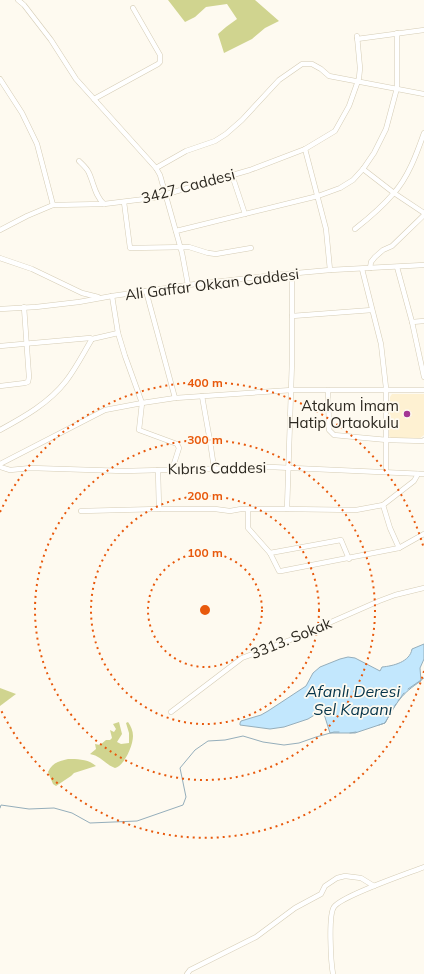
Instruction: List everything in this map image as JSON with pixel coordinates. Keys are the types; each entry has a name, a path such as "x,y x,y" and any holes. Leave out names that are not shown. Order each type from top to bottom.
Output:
{"street":[{"path":"18,0 24,5 51,40 76,79 156,168 160,175 166,194 188,285"},
{"path":"94,99 160,62 160,55 133,8"},
{"path":"176,231 318,196 340,188 353,180 364,169 386,129 396,90 397,33 424,30"},
{"name":"3427 Caddesi","path":"0,230 53,205 104,204 153,198 250,170 305,149 335,131 349,106 358,83 360,68 357,37 397,33"},
{"path":"156,168 186,151 215,142 242,120 275,84 302,64 312,64 329,76 358,83 424,94"},
{"path":"0,79 22,113 37,144 53,205"},
{"path":"355,229 367,220 394,193 406,174 424,133"},
{"path":"305,149 326,229 330,270"},
{"path":"79,161 88,171 94,189 104,204"},
{"path":"364,169 424,214 392,246 382,250 375,256 371,262 370,268"},
{"path":"232,175 245,214"},
{"path":"124,202 130,248 189,247 216,254 251,248"},
{"path":"0,258 32,269 82,293 100,298"},
{"path":"422,265 424,261"},
{"name":"Ali Gaffar Okkan Caddesi","path":"0,308 79,302 188,285 330,270 422,265"},
{"path":"397,267 412,322 424,377"},
{"path":"362,269 381,344 387,390 386,472"},
{"path":"286,509 292,390 292,274"},
{"path":"146,291 175,398"},
{"path":"112,296 118,333 142,402 140,430 177,444 179,448 172,470"},
{"path":"0,386 28,382 29,377 24,307"},
{"path":"292,316 372,310"},
{"path":"412,322 424,321"},
{"path":"0,346 92,338 118,333"},
{"path":"0,430 31,413 50,398 66,381 92,338"},
{"path":"0,464 105,410 142,402 175,398 292,390 424,390"},
{"path":"328,390 329,430 334,435 387,440 424,440"},
{"path":"202,396 214,468"},
{"name":"Kıbrıs Caddesi","path":"0,467 10,470 31,468 124,471 238,467 424,474"},
{"path":"158,470 159,509"},
{"path":"81,511 159,509 215,509 230,511 286,509 356,510 383,505 414,481 418,474"},
{"path":"383,505 390,528 399,548"},
{"path":"248,510 248,528 270,553 281,572 399,548 424,534"},
{"path":"270,553 341,540 349,559"},
{"name":"3313. Sokak","path":"171,712 242,658 290,640 378,601 394,595 424,588"},
{"path":"333,974 331,916 334,906 348,897 424,867"},
{"path":"187,974 190,970 256,937 295,908 321,894 325,886 337,878 345,876 361,878 374,886"}],"shaded area":[{"name":"Atakum İmam Hatip Ortaokulu","path":"392,394 424,394 424,435 419,439 391,438 389,436 390,397"}],"green space":[{"path":"168,0 255,0 279,21 265,28 252,39 224,53 218,34 237,19 227,4 206,7 195,17 185,22"},
{"path":"0,688 16,694 0,706"},
{"path":"119,722 122,734 117,742 121,744 129,743 129,733 126,723 128,722 133,732 133,740 125,760 122,764 115,768 90,754 96,749 95,744 100,745 106,740 110,740 112,738 110,730 114,732 116,729 113,724"},
{"path":"68,759 79,759 96,766 74,773 56,786 53,784 48,772 56,763"}],"water":[{"name":"Afanlı Deresi Sel Kapanı","path":"424,644 424,659 420,668 421,681 400,699 385,723 355,733 330,733 324,714 321,711 308,719 284,727 270,729 240,725 241,721 261,715 306,686 313,673 320,667 348,657 355,658 380,671 382,667 391,666 405,660 411,653 412,649"}],"waterway":[{"path":"408,689 424,678"},
{"path":"398,701 404,693"},
{"path":"391,712 396,704"},
{"path":"379,725 385,723 390,714"},
{"path":"0,808 1,805 29,809 54,808 72,813 90,823 137,821 183,805 186,797 180,768 195,750 208,741 225,740 243,736 263,742 284,745 299,743 334,732 339,732"},
{"path":"350,733 356,732"}],"place":[{"name":"Atakum İmam Hatip Ortaokulu","path":"407,414"}]}
